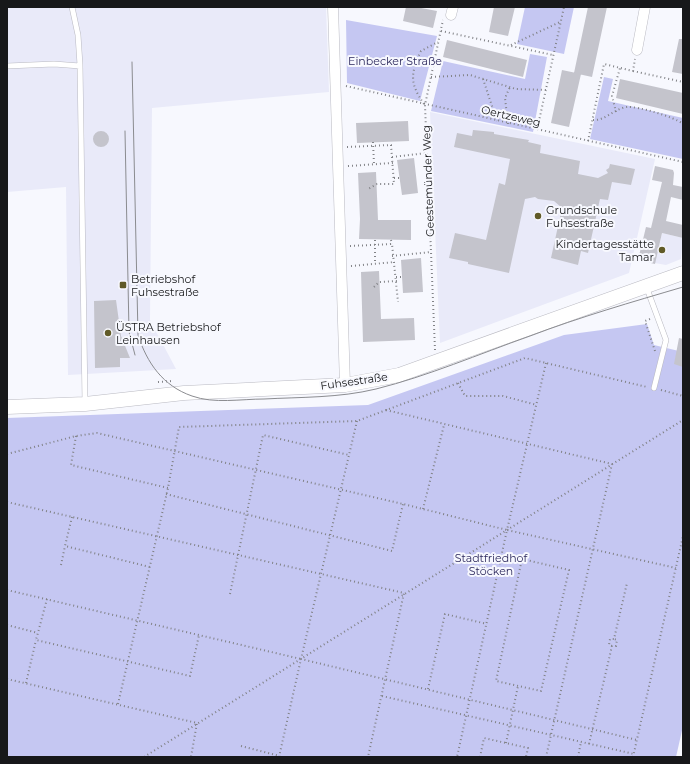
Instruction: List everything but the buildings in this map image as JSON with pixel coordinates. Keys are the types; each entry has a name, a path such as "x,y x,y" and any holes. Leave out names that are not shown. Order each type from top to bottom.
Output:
{"street":[{"path":"333,7 335,84 339,147 345,385"},
{"path":"637,50 645,7"},
{"name":"Fuhsestraße","path":"7,407 86,404 184,393 345,385 399,375 683,273"}],"lane":[{"path":"72,7 78,35 80,66 86,404"},
{"path":"7,66 54,64 80,66"},
{"path":"646,286 666,340 654,388"}],"path":[{"path":"537,130 564,7"},
{"name":"Geestemünder Weg","path":"435,362 425,105 444,17 452,11"},
{"path":"510,46 560,22"},
{"path":"441,31 553,55"},
{"path":"425,105 414,89 412,84 413,76 421,51 438,42"},
{"path":"633,71 637,50"},
{"path":"588,141 604,64 683,82"},
{"path":"616,112 612,96 620,68"},
{"path":"431,77 470,74 510,87 546,90"},
{"path":"483,78 498,122"},
{"name":"Oertzeweg","path":"335,84 498,122 683,162"},
{"path":"508,124 505,98 510,87"},
{"path":"593,120 627,107 653,112 679,120 683,124"},
{"path":"373,142 374,164"},
{"path":"339,147 373,146 391,143 394,184 377,184 368,189"},
{"path":"392,157 427,153"},
{"path":"339,167 392,163"},
{"path":"394,178 400,178"},
{"path":"374,240 376,264"},
{"path":"392,240 392,256 395,262 398,302"},
{"path":"341,246 392,244"},
{"path":"392,256 431,252"},
{"path":"342,267 395,262"},
{"path":"374,287 379,282 402,277"},
{"path":"658,317 645,321 659,364"},
{"path":"118,704 129,662 168,488 176,451 179,427 357,420 526,358 683,396"},
{"path":"457,757 507,530 546,363"},
{"path":"458,383 465,396 503,396 537,405"},
{"path":"386,409 444,425 612,464"},
{"path":"241,746 279,757 320,573 357,420"},
{"path":"144,757 683,420"},
{"path":"423,509 444,425"},
{"path":"7,454 76,436 97,433 403,504 507,530 676,568"},
{"path":"230,594 264,435 349,455"},
{"path":"76,436 71,465 168,488"},
{"path":"546,757 612,464"},
{"path":"166,494 392,551 403,504"},
{"path":"7,502 320,573 404,594"},
{"path":"61,565 72,516"},
{"path":"382,696 551,734 634,756 683,536"},
{"path":"65,546 150,567"},
{"path":"522,559 569,570 541,691 518,686 496,681 522,559"},
{"path":"589,744 612,646 609,645 610,639 614,639 627,582"},
{"path":"7,590 470,699 637,740"},
{"path":"368,757 404,594"},
{"path":"26,683 47,599"},
{"path":"428,689 445,614 487,624"},
{"path":"7,625 38,633"},
{"path":"36,640 190,676 199,635"},
{"path":"7,679 198,723"},
{"path":"506,743 518,686"},
{"path":"191,757 198,723"},
{"path":"480,757 484,738 528,748 526,757"},
{"path":"578,757 581,742"},
{"path":"563,757 569,757"}],"shaded area":[{"path":"7,7 326,7 329,92 152,108 150,320 176,369 68,375 66,187 7,192"},
{"name":"Grundschule Fuhsestraße","path":"430,112 655,159 629,273 440,343"},
{"name":"Kindertagesstätte Tamar","path":"662,233 683,238 681,259 666,265 638,260 642,244 659,247"}],"green space":[{"path":"525,7 574,7 564,54 517,44"},
{"name":"Einbecker Straße","path":"346,20 437,36 420,101 347,83"},
{"path":"530,54 547,57 533,132 431,111 443,61 525,79"},
{"path":"604,77 613,79 608,101 683,118 683,159 590,139"},
{"name":"Stadtfriedhof Stöcken","path":"647,324 654,345 683,352 683,726 676,757 7,757 7,418 368,405 564,335"}],"tram line":[{"path":"132,62 138,335 151,364 165,380 182,392 209,400 334,396 362,392 395,384 568,322 683,287"},
{"path":"125,131 129,332 135,355"}],"place":[{"name":"Grundschule Fuhsestraße","path":"538,216"},
{"name":"Kindertagesstätte Tamar","path":"662,250"},
{"name":"Betriebshof Fuhsestraße","path":"123,285"},
{"name":"ÜSTRA Betriebshof Leinhausen","path":"108,333"}]}
